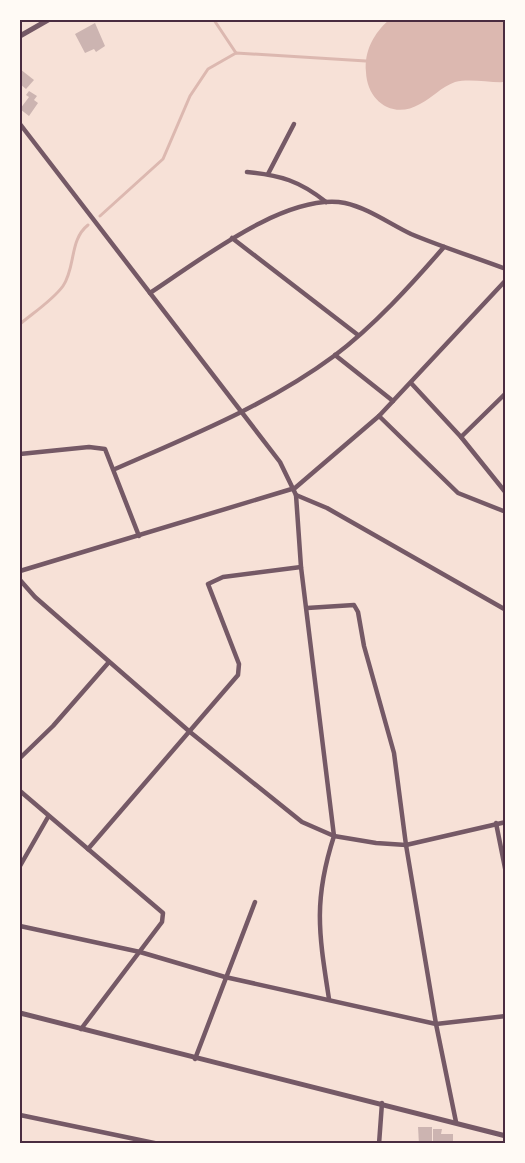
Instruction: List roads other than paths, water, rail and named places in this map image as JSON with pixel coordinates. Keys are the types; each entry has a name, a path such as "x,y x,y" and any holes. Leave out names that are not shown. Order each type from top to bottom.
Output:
{"street":[{"path":"20,36 48,20"},
{"path":"20,124 280,462 295,488 301,567 334,836 323,872 318,918 329,999"},
{"path":"268,174 294,124"},
{"path":"247,172 268,174 300,183 326,202"},
{"path":"150,293 232,238 286,213 326,202 359,208 444,247 506,269"},
{"path":"232,238 358,335"},
{"path":"115,469 240,412 304,377 358,335 444,247"},
{"path":"20,571 295,488 379,416 506,279"},
{"path":"335,355 393,401"},
{"path":"411,383 461,437 506,493"},
{"path":"461,437 506,393"},
{"path":"379,416 458,493 506,512"},
{"path":"20,454 100,447 107,451 139,536"},
{"path":"296,495 327,508 506,610"},
{"path":"88,849 238,675 239,671 208,584 223,577 301,567"},
{"path":"20,580 109,663 190,732 292,815 334,836 376,843 406,844 506,822"},
{"path":"307,608 347,604 354,605 357,609 394,753 406,844 436,1024 456,1122"},
{"path":"20,758 53,726 109,663"},
{"path":"20,790 48,817 155,904 164,916 140,952 81,1029"},
{"path":"20,866 48,817"},
{"path":"496,824 506,873"},
{"path":"195,1059 255,902"},
{"path":"20,926 140,952 225,977 436,1024 506,1016"},
{"path":"20,1013 506,1136"},
{"path":"379,1143 382,1103"},
{"path":"20,1115 130,1141 159,1143"}],"waterway":[{"path":"214,20 236,53"},
{"path":"100,216 163,159 190,96 208,69 236,53 366,61"},
{"path":"20,324 63,286 70,271 78,238 88,225"}]}
